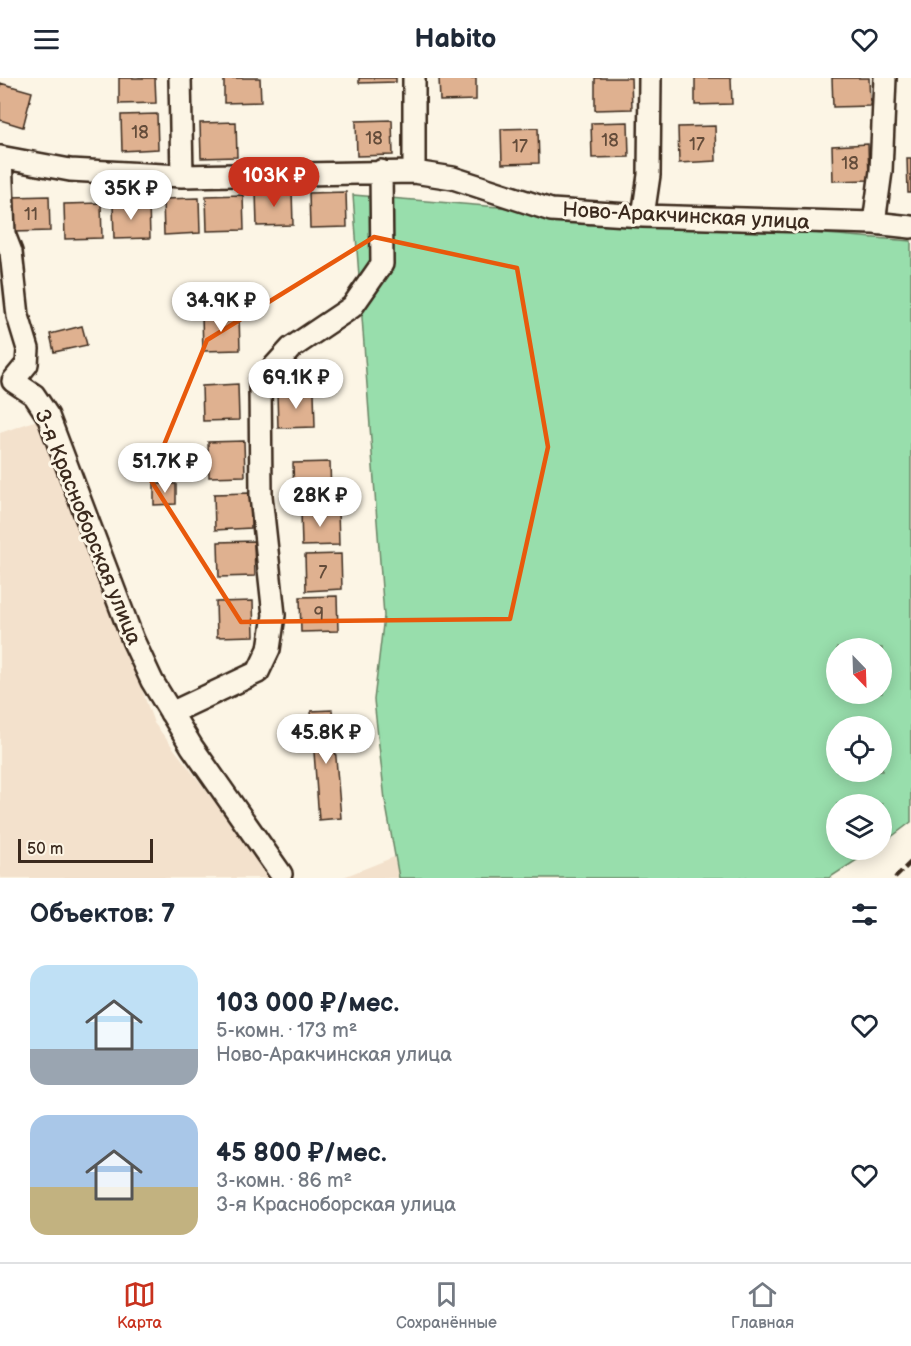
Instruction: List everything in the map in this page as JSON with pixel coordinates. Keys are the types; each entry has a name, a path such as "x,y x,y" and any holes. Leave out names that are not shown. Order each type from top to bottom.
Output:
{"street":[{"path":"180,78 182,176"},
{"path":"414,78 414,172"},
{"path":"644,216 649,175 650,78"},
{"path":"874,223 881,171 885,78"},
{"name":"Ново-Аракчинская улица","path":"1,157 70,170 182,176 414,172 453,178 551,210 644,216 874,223 911,227"},
{"name":"3-я Красноборская улица","path":"1,157 4,234 11,252 18,316 28,349 27,364 7,381 34,395 48,416 133,640 152,681 192,747 281,874"},
{"path":"171,713 258,672 270,649 274,615 261,496 260,382 291,348 352,307 382,264 381,171"}],"highlighted area":[{"path":"374,237 517,268 548,447 510,619 241,622 150,479 207,340"}],"shaded area":[{"path":"37,420 83,527 154,723 274,878 0,878 0,433"},
{"path":"394,857 399,878 341,878"}],"green space":[{"path":"353,195 911,241 911,822 892,836 892,794 826,794 826,860 857,860 829,878 399,878 385,800 374,700 384,616"}],"building":[{"path":"119,78 155,78 156,103 119,104"},
{"path":"224,78 260,78 261,102 224,103"},
{"path":"359,78 396,78 396,82 359,83"},
{"path":"439,78 476,78 476,100 440,101"},
{"path":"595,78 631,78 632,109 595,110"},
{"path":"695,78 731,78 732,104 695,105"},
{"path":"832,78 869,78 870,106 833,107"},
{"path":"0,83 32,92 23,127 0,120"},
{"path":"157,114 158,149 122,151 121,115"},
{"path":"392,120 393,155 357,156 356,121"},
{"path":"236,122 237,157 201,158 200,123"},
{"path":"628,122 629,157 592,158 591,123"},
{"path":"715,126 716,161 679,163 678,127"},
{"path":"538,128 539,163 502,164 501,129"},
{"path":"868,144 869,180 833,181 832,146"},
{"path":"907,158 911,158 911,193 908,193"},
{"path":"292,190 293,225 257,226 256,191"},
{"path":"346,192 347,227 310,228 309,193"},
{"path":"243,195 244,230 207,231 206,196"},
{"path":"49,196 50,231 13,232 12,197"},
{"path":"199,198 200,233 164,235 163,199"},
{"path":"101,203 102,238 65,239 64,204"},
{"path":"149,203 150,238 114,239 113,204"},
{"path":"239,315 240,350 203,351 202,316"},
{"path":"82,326 87,345 54,352 50,334"},
{"path":"238,384 239,420 203,421 202,386"},
{"path":"314,392 315,427 278,428 277,393"},
{"path":"244,441 245,476 209,477 208,442"},
{"path":"330,462 331,497 294,498 293,463"},
{"path":"154,484 176,484 176,504 154,505"},
{"path":"250,493 251,528 215,530 214,494"},
{"path":"338,510 339,545 302,546 301,511"},
{"path":"254,541 255,576 219,577 218,542"},
{"path":"341,554 342,589 306,591 305,555"},
{"path":"337,596 338,631 301,632 300,597"},
{"path":"253,601 254,636 217,637 216,602"},
{"path":"332,710 341,818 319,820 311,711"}],"railway":[{"path":"895,878 911,862"}]}
